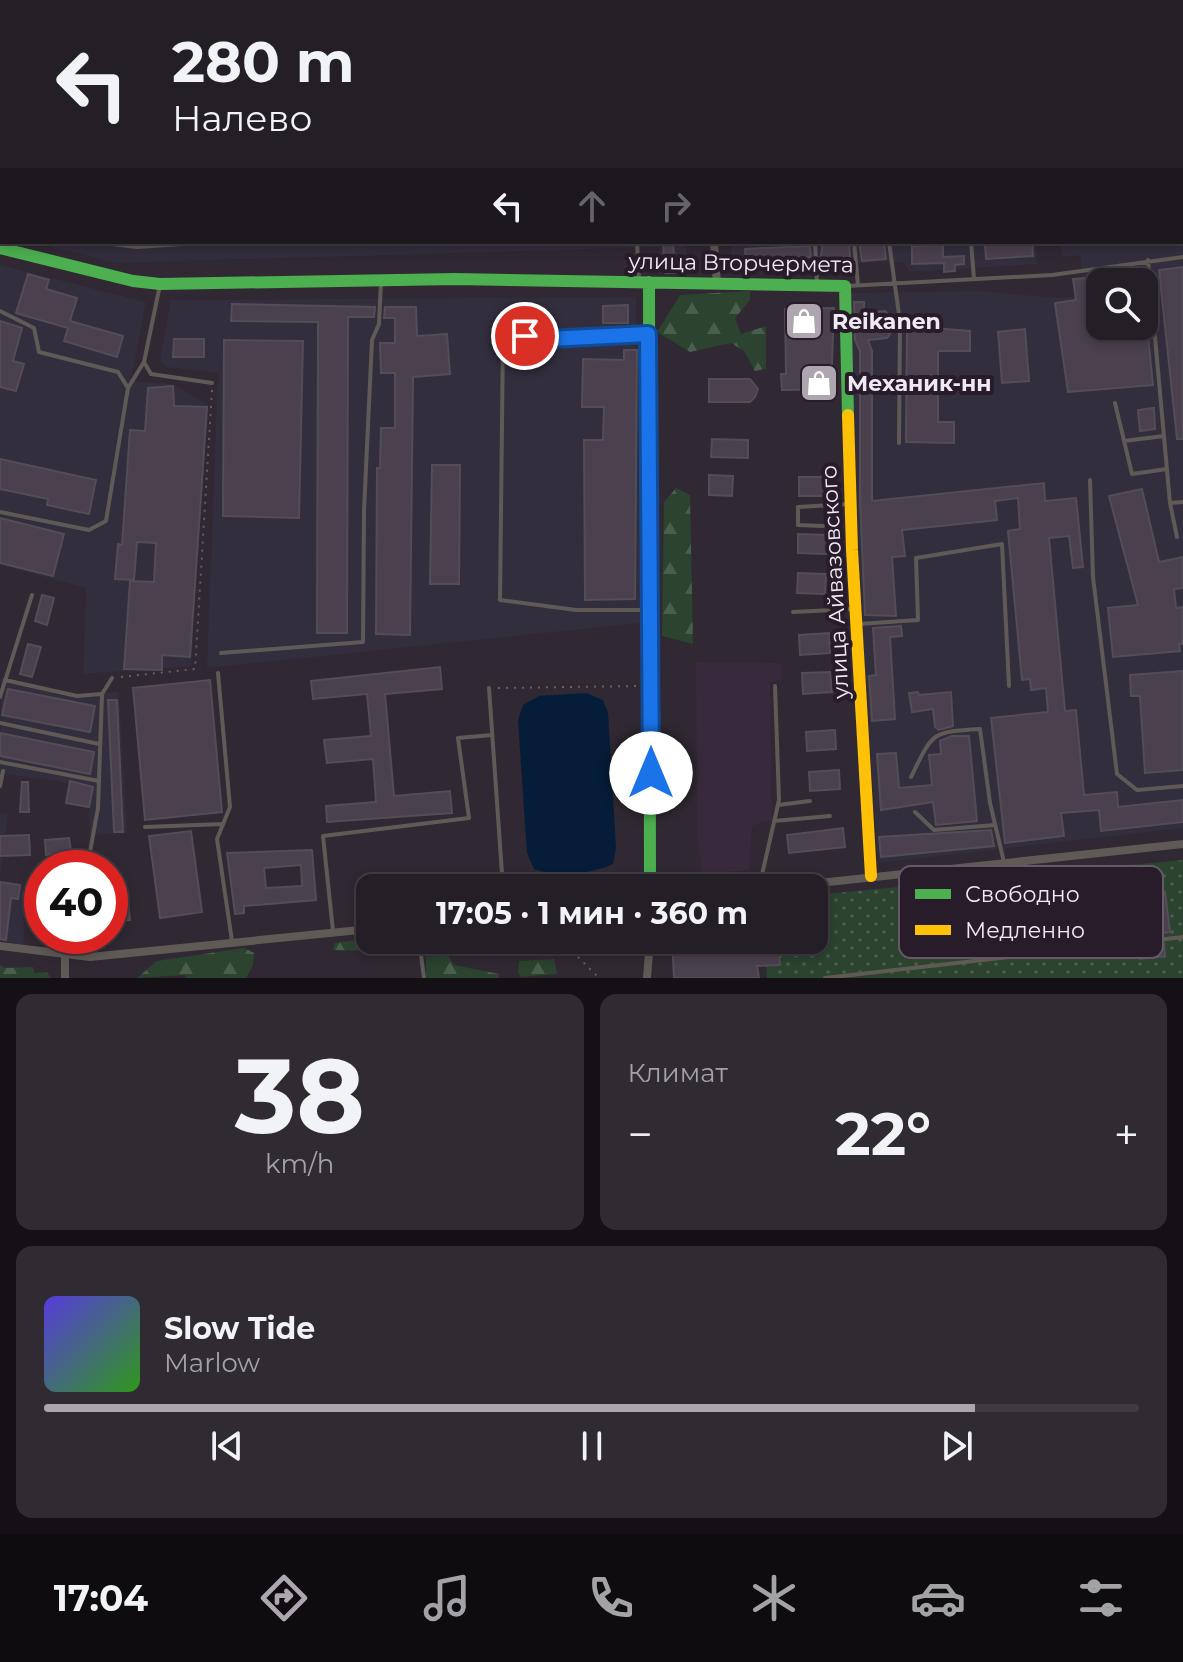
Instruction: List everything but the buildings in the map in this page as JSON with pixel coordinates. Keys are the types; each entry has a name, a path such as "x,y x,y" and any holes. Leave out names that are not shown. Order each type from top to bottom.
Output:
{"street":[{"path":"714,244 717,284"},
{"name":"улица Вторчермета","path":"0,248 20,247 133,281 160,284 381,280 852,286"},
{"path":"644,282 648,334 648,610 652,686 650,874"},
{"name":"улица Айвазовского","path":"852,286 851,504 871,876"},
{"path":"966,866 1183,844"},
{"path":"828,881 899,873"},
{"path":"0,946 90,957 356,931"},
{"path":"647,978 649,954"},
{"path":"65,956 65,978"}],"lane":[{"path":"0,5 0,12"},
{"path":"112,244 137,247 181,244"},
{"path":"637,244 644,282"},
{"path":"815,244 817,286"},
{"path":"852,286 854,244"},
{"path":"889,244 900,322 899,443"},
{"path":"971,244 974,279"},
{"name":"улица Вторчермета","path":"852,286 1052,275 1183,257"},
{"path":"1148,260 1170,503 1177,537"},
{"path":"221,653 363,642 371,355 372,340 379,324 381,280"},
{"path":"0,512 89,530 106,521 128,388 144,362 160,284"},
{"path":"0,311 34,328 39,352 118,372 128,388"},
{"path":"648,334 548,339 503,334 500,600 576,610 648,610"},
{"path":"144,362 151,374 212,383"},
{"path":"1115,403 1132,474 1167,469"},
{"path":"1124,441 1164,436"},
{"path":"1090,480 1093,577 1117,774 1137,790 1183,786"},
{"path":"1170,503 1183,502"},
{"path":"823,526 798,525 798,507 851,504"},
{"path":"856,624 918,620 916,558 1002,544 1009,686"},
{"path":"0,697 32,595"},
{"path":"793,612 856,609"},
{"path":"218,673 230,807 217,839 232,944"},
{"path":"90,850 98,808 102,694 112,678"},
{"path":"5,680 77,696 102,694"},
{"path":"762,874 778,805 775,686"},
{"path":"489,688 502,874"},
{"path":"0,723 100,744"},
{"path":"911,777 929,740 943,731 980,729 1004,862"},
{"path":"333,933 323,836 469,818 458,738 492,735"},
{"path":"0,762 99,781"},
{"path":"0,786 3,771"},
{"path":"778,805 810,801"},
{"path":"915,812 934,830 995,825"},
{"path":"774,821 830,816"},
{"path":"145,827 223,824"},
{"path":"1163,939 1183,937"},
{"path":"421,954 424,978"},
{"path":"825,978 1000,958"}],"path":[{"path":"112,678 195,669 212,383"},
{"path":"489,688 652,686"},
{"path":"575,954 599,978"}],"shaded area":[{"path":"40,244 686,244 687,267 660,270 659,247 116,263"},
{"path":"730,244 1036,244 1037,264 909,272 904,262 816,264 732,260"},
{"path":"1061,244 1183,244 1183,828 878,863 853,498 851,293 979,291 1060,298 1084,296 1080,255 1062,257"},
{"path":"0,265 146,302 131,381 173,384 208,405 191,666 83,674 86,588 0,565"},
{"path":"636,297 641,623 207,668 218,373 166,367 160,360 171,300"},
{"path":"696,662 781,663 782,679 770,682 772,820 752,826 749,870 702,874 697,834"},
{"path":"1,677 79,694 119,692 127,833 90,835 89,807 66,803 69,783 5,774 0,795"},
{"path":"0,813 8,814 0,881"},
{"path":"0,881 23,884 24,945 0,941"}],"green space":[{"path":"750,291 750,300 735,318 741,334 766,326 766,369 755,371 744,351 731,343 690,352 657,332 680,295"},
{"path":"676,488 690,495 693,644 662,636 664,502"},
{"path":"1183,860 1183,978 767,978 766,966 779,964 779,954 828,954 828,894 899,887 899,958 1163,958 1163,866 1120,866"},
{"path":"356,940 356,951 333,950 335,943"},
{"path":"244,948 254,953 253,965 246,978 186,978 185,975 137,978 157,961"},
{"path":"448,955 454,965 499,974 499,978 426,978 426,957"},
{"path":"554,959 557,974 521,977 518,973 519,961"},
{"path":"0,965 5,968 33,967 35,973 47,972 51,978 0,978"}],"water":[{"path":"586,693 603,700 608,713 616,848 613,864 574,874 534,869 527,853 518,720 523,705 539,696"}],"traffic: fast":[{"path":"0,248 133,281 160,284 455,279 845,286 848,415"},
{"path":"649,282 650,874"}],"traffic: slow":[{"path":"848,415 852,550 871,876"}],"place":[{"name":"Reikanen","path":"804,321"},
{"name":"Механик-нн","path":"819,383"}],"route":[{"path":"525,336 548,339 648,334 651,773"}]}
